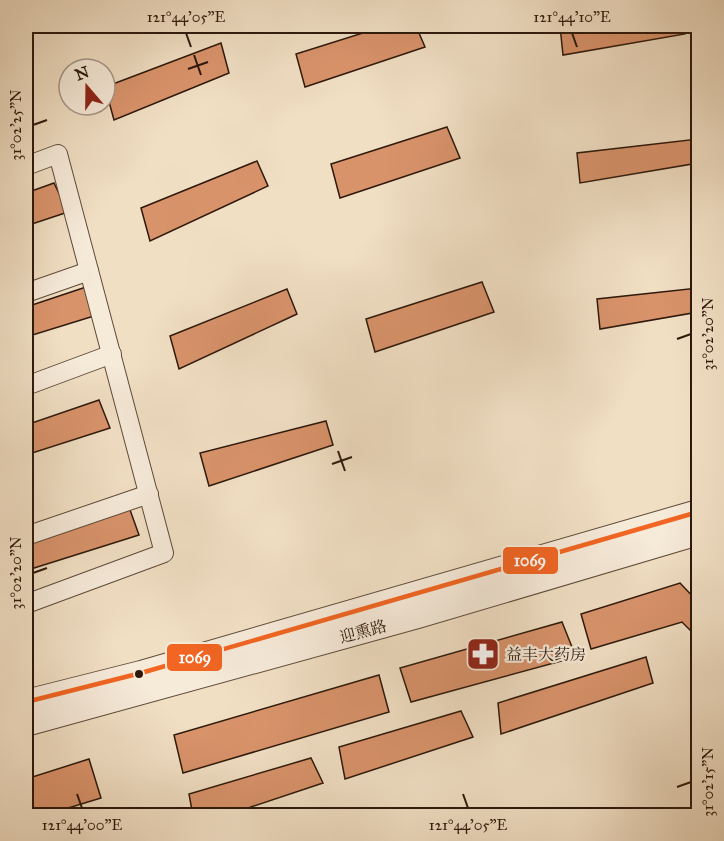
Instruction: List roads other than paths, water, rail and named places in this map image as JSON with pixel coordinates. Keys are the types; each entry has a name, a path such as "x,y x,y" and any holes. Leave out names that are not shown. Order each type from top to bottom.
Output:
{"street":[{"path":"26,166 58,154 164,553 26,604"},
{"path":"26,293 89,271"},
{"path":"26,386 112,354"},
{"path":"26,536 148,494"},
{"name":"迎熏路","path":"26,702 141,673 699,512"},
{"name":"迎熏路","path":"26,724 418,616 699,533"}],"place":[{"name":"益丰大药房","path":"483,654"}]}
